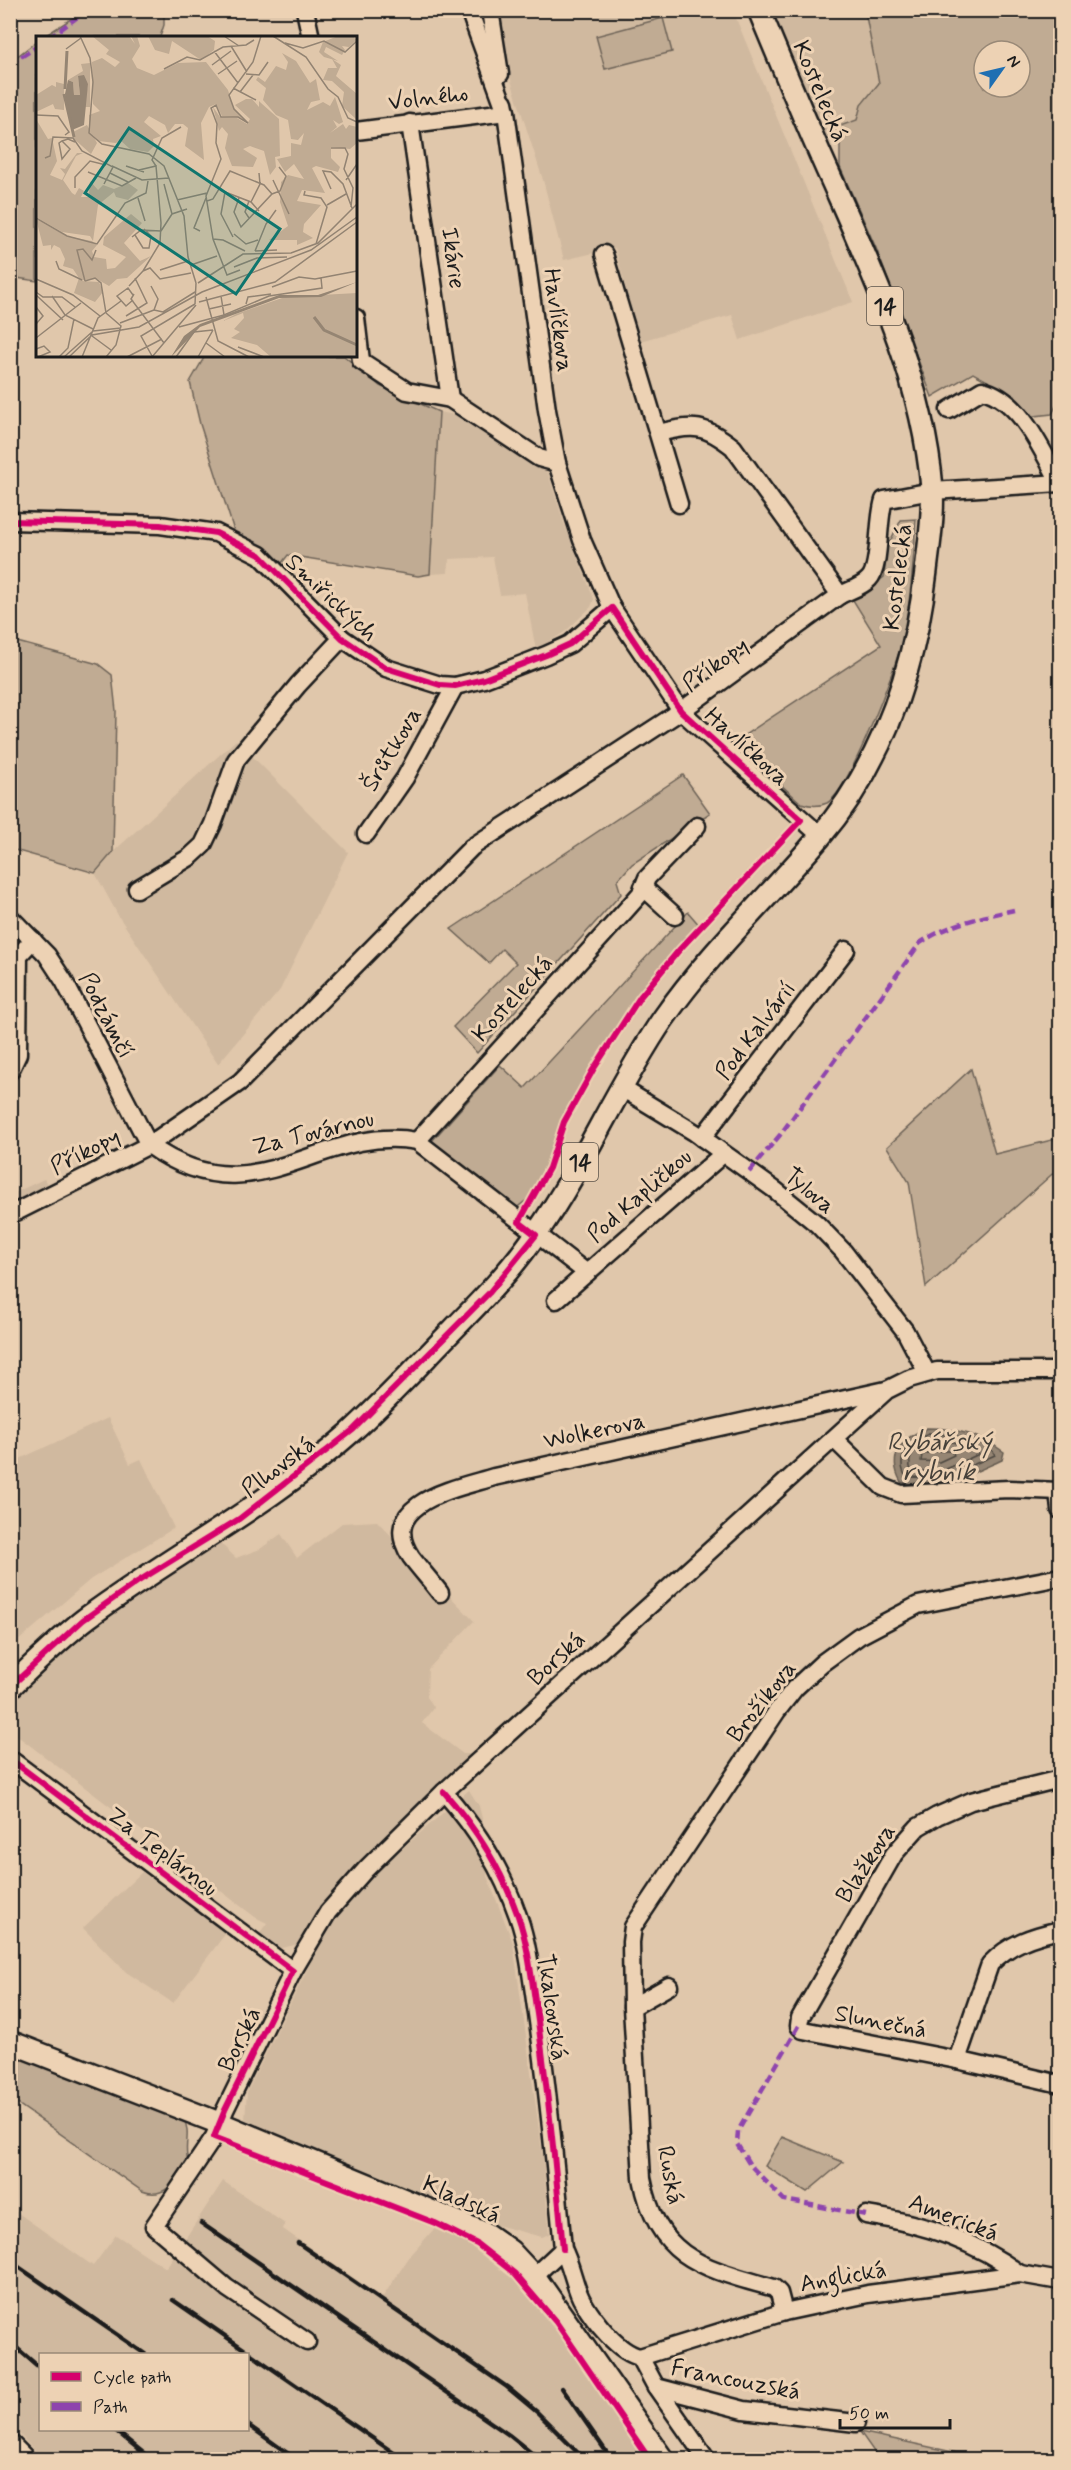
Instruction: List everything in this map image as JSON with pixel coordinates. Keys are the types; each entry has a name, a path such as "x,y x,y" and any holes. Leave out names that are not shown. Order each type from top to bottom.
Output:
{"main road":[{"name":"Kostelecká","path":"620,1087 664,1018 700,970 821,836 871,762 902,691 914,648 925,584 932,491 922,426 902,350 864,253 759,10"},
{"name":"14","path":"536,1235 575,1172 620,1087"},
{"name":"Plhovská","path":"11,1686 83,1620 137,1582 239,1519 353,1430 489,1293 536,1235"},
{"name":"Kladská","path":"10,2042 217,2130 474,2228 510,2251 534,2276 663,2460"},
{"path":"10,2445 24,2460"}],"street":[{"path":"306,10 311,36"},
{"name":"Havlíčkova","path":"469,10 506,112 547,410 557,463 582,540 612,608 681,711 821,836"},
{"path":"490,10 506,112"},
{"name":"Volného","path":"357,131 506,112"},
{"name":"Ikárie","path":"410,123 450,399"},
{"path":"604,254 679,504"},
{"path":"357,327 361,361 408,391 450,399 539,458 557,463"},
{"path":"932,491 1060,483 1034,436 1015,411 994,393 982,390 950,410"},
{"path":"659,433 685,426 696,427 714,432 733,447 840,595"},
{"name":"Příkopy","path":"10,1215 149,1145 240,1082 472,846 681,711 840,595 865,582 876,567 879,516 884,500 932,491"},
{"name":"Smiřických","path":"10,522 160,525 216,533 260,555 342,638 386,668 415,679 455,686 483,679 570,644 612,608"},
{"name":"Smiřických","path":"137,889 190,857 202,845 213,824 236,760 298,685 342,638"},
{"name":"Šrůtkova","path":"366,834 405,778 455,686"},
{"name":"Kostelecká","path":"417,1141 626,910 647,878 697,826"},
{"path":"643,887 675,916"},
{"name":"Podzámčí","path":"10,916 47,955 64,981 149,1145"},
{"path":"10,1071 18,1054 19,955 33,940"},
{"name":"Pod Kalvárií","path":"702,1138 846,950"},
{"name":"Tylova","path":"620,1087 702,1138 784,1197 817,1224 843,1251 905,1331 927,1373"},
{"name":"Za Továrnou","path":"149,1145 173,1162 202,1172 238,1175 277,1169 368,1140 395,1137 417,1141"},
{"path":"417,1141 536,1235"},
{"name":"Pod Kapličkou","path":"556,1300 723,1154"},
{"name":"Pod Kapličkou","path":"536,1235 587,1273"},
{"name":"Borská","path":"307,2342 228,2288 158,2220 217,2130 293,1971 328,1912 366,1869 444,1792 887,1390 927,1373 948,1370 1060,1371"},
{"name":"Wolkerova","path":"440,1593 410,1555 403,1532 404,1521 414,1506 432,1497 494,1477 887,1390"},
{"path":"834,1439 883,1487 901,1494 1009,1489 1059,1491 1060,1510"},
{"name":"Brožíkova","path":"675,1863 795,1688 822,1663 859,1636 918,1605 1060,1577"},
{"name":"Za Teplárnou","path":"10,1759 293,1971"},
{"name":"Blažkova","path":"799,2026 800,2018 894,1854 918,1827 971,1801 1060,1779"},
{"name":"Tkalcovská","path":"444,1792 474,1829 496,1865 519,1916 539,2030 563,2249 572,2267 582,2301 623,2352 640,2357"},
{"name":"Ruská","path":"675,1863 633,1927 631,1942 632,2007 642,2178 651,2215 662,2231 685,2255 702,2266 774,2288 779,2292 784,2312"},
{"name":"Slunečná","path":"957,2060 990,1964 1001,1952 1022,1940 1060,1930"},
{"path":"632,2007 669,1986"},
{"name":"Slunečná","path":"799,2026 803,2030 957,2060 1060,2084"},
{"name":"Americká","path":"866,2215 908,2221 972,2244 1020,2274"},
{"path":"534,2276 563,2249"},
{"name":"Anglická","path":"640,2357 784,2312 868,2294 1020,2274 1060,2281"},
{"path":"640,2357 656,2387"},
{"name":"Francouzská","path":"656,2387 744,2410 856,2423"},
{"name":"Francouzská","path":"656,2387 707,2460"}],"shaded area":[{"path":"83,11 164,11 164,25 160,36 45,36"},
{"path":"497,11 733,11 853,302 740,340 732,315 640,341 615,248 564,260 543,180 508,71"},
{"path":"769,11 865,11 879,83 861,105 857,120 840,126 828,147"},
{"path":"865,11 1060,11 1060,398 1052,414 1025,417 1015,396 973,373 932,397 876,248 840,167 840,126 857,120 861,105 879,83"},
{"path":"663,18 672,52 605,69 596,36"},
{"path":"36,42 36,281 10,277 11,61"},
{"path":"204,357 345,357 380,386 439,412 430,574 418,576 288,555 281,564 235,534 200,424 190,382"},
{"path":"439,412 466,417 548,473 564,523 594,599 591,607 566,631 536,650 525,593 500,595 493,557 449,559 448,573 430,574"},
{"path":"916,519 906,624 899,652 882,699 859,753 836,794 824,804 814,806 801,803 734,742 881,645 853,600 884,577 887,547 901,520"},
{"path":"10,640 98,664 112,675 116,711 113,852 95,873 11,849"},
{"path":"236,740 348,852 280,990 218,1064 119,917 95,873 113,852"},
{"path":"683,775 710,813 632,864 617,881 621,894 477,1053 453,1027 516,963 502,949 489,963 451,929"},
{"path":"688,912 701,927 644,987 589,1070 561,1123 549,1162 529,1198 515,1209 431,1142 500,1065 525,1088"},
{"path":"971,1069 995,1154 1060,1138 1060,1167 926,1287 909,1182 887,1147"},
{"path":"44,1179 53,1194 11,1214 10,1195"},
{"path":"108,1418 130,1464 141,1459 174,1528 91,1579 11,1647 11,1463"},
{"path":"377,1521 474,1621 428,1669 427,1697 434,1707 422,1723 463,1754 475,1754 393,1830 324,1905 299,1944 277,1949 256,1938 267,1923 255,1917 11,1731 10,1701 89,1624 220,1543 236,1558 260,1549 281,1534 297,1558 342,1523"},
{"path":"469,1790 479,1806 483,1823 487,1849 487,1876 513,1943 543,2158 549,2234 542,2237 485,2222 448,2209 245,2119 247,2092 328,1927 361,1885"},
{"path":"142,1872 226,1933 173,2003 126,1972 83,1928"},
{"path":"10,2053 183,2118 187,2129 188,2161 174,2181 164,2190 158,2193 142,2191 11,2099"},
{"path":"782,2137 843,2162 807,2192 765,2166"},
{"path":"223,2181 285,2224 283,2229 382,2298 410,2256 434,2229 466,2243 515,2281 558,2334 643,2459 42,2459 11,2425 11,2208 93,2266 116,2235 166,2268"},
{"path":"860,2432 985,2459 879,2459"}],"water":[{"name":"Rybářský rybník","path":"927,1428 948,1429 977,1437 1004,1452 1002,1460 953,1481 940,1484 927,1486 901,1482 895,1463 899,1448 911,1436"}],"railway":[{"path":"201,2223 509,2435 540,2460"},
{"path":"298,2243 507,2387 537,2412 585,2460"},
{"path":"10,2261 144,2353"},
{"path":"173,2300 404,2460"},
{"path":"12,2344 39,2367"},
{"path":"562,2388 612,2460"},
{"path":"249,2426 297,2460"},
{"path":"116,2431 152,2460"}],"marked path":[{"path":"52,36 87,10"},
{"path":"10,64 36,47"},
{"path":"749,1172 780,1135 920,943 954,926 1014,910"},
{"path":"799,2026 738,2131 737,2144 750,2165 784,2200 866,2215"}],"cycle path":[{"path":"10,521 160,525 216,533 260,555 342,638 386,668 440,685 455,686 484,679 546,655 570,644 612,608 681,711 801,820 680,949 640,997 593,1070 564,1122 549,1168 519,1222 536,1235 489,1293 353,1430 239,1519 137,1582 83,1620 10,1687"},
{"path":"10,1759 293,1971 214,2137 435,2223 477,2244 514,2273 556,2322 650,2460"},
{"path":"444,1792 467,1820 487,1850 512,1899 522,1928 530,1965 541,2043 563,2249"}]}
